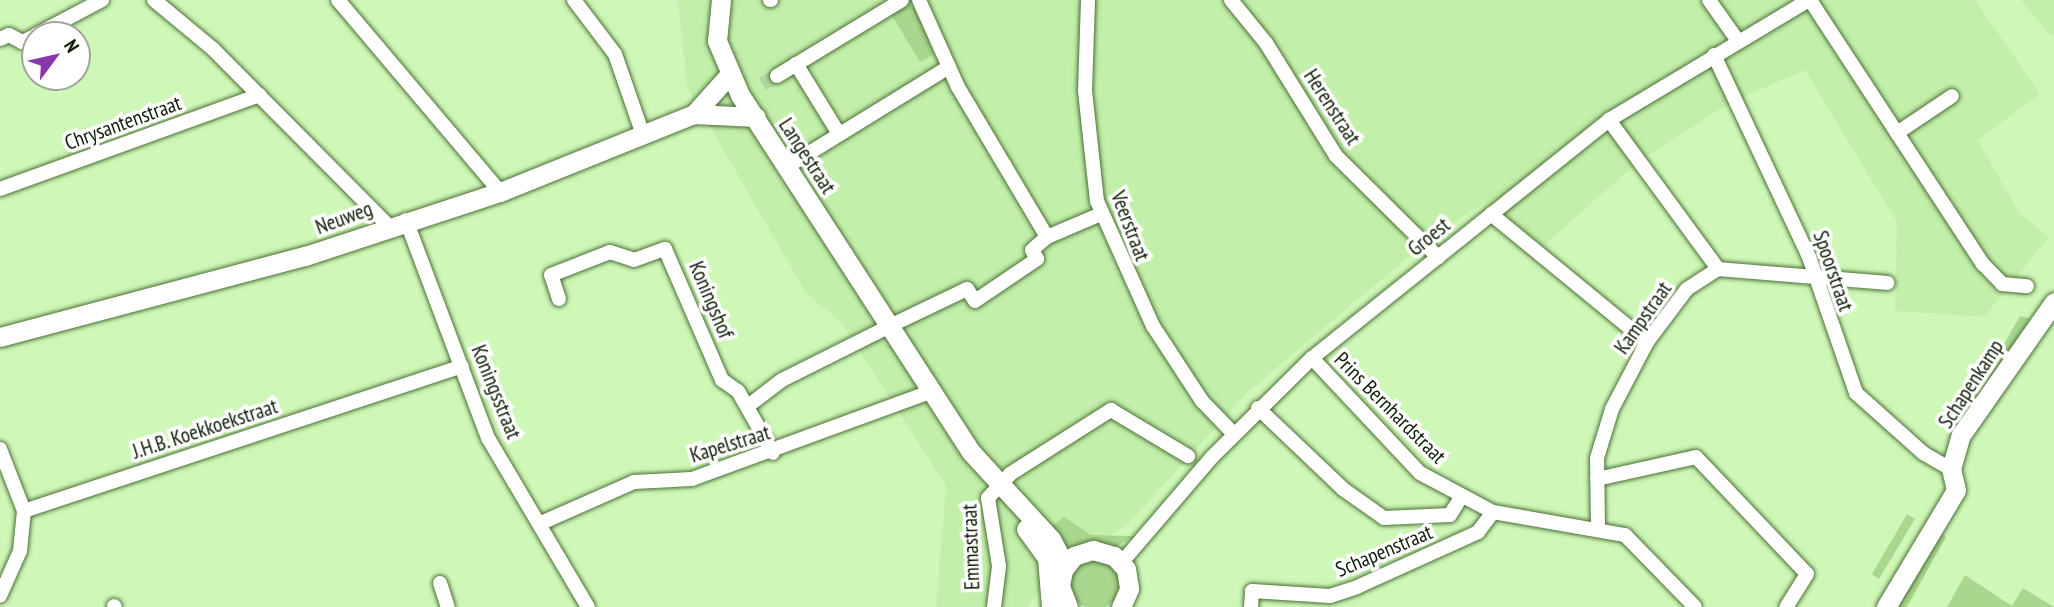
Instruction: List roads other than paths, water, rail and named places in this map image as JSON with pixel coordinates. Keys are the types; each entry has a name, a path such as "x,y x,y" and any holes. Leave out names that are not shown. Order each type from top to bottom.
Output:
{"main road":[{"name":"Langestraat","path":"721,0 717,41 729,75 756,117 792,164 892,325 930,392 999,487 1045,531 1065,565"},
{"name":"Neuweg","path":"694,114 729,75"},
{"name":"Neuweg","path":"0,337 203,286 500,192 694,114 756,117"},
{"name":"Schapenkamp","path":"1886,607 1956,490 1951,469 1961,435 2054,302"},
{"path":"999,487 1047,558 1063,607"},
{"path":"1063,607 1060,586 1065,565 1093,550 1122,562 1129,579 1126,604"}],"street":[{"path":"63,21 103,0"},
{"path":"159,4 179,0"},
{"path":"338,0 500,192"},
{"path":"574,0 615,54 643,135"},
{"path":"777,76 902,0"},
{"path":"919,0 949,67 1047,237"},
{"name":"Veerstraat","path":"1088,0 1088,144 1101,214 1153,326 1202,401 1234,434"},
{"name":"Herenstraat","path":"1231,0 1272,51 1336,156 1438,257"},
{"path":"1709,0 1738,41"},
{"path":"1809,0 1983,264 2002,284 2027,286"},
{"name":"Groest","path":"1122,562 1258,408 1312,358 1609,120 1809,0"},
{"name":"Koningsstraat","path":"159,4 260,94 397,223 462,366 488,438 541,523 588,607"},
{"path":"0,39 21,42"},
{"name":"Spoorstraat","path":"1714,55 1815,277 1856,393 1923,453 1951,469"},
{"path":"796,64 839,134"},
{"path":"792,164 949,67"},
{"name":"Chrysantenstraat","path":"0,189 260,94"},
{"path":"1897,133 1952,96"},
{"path":"1609,120 1718,268 1887,283"},
{"path":"748,406 782,380 967,289 975,301 1037,259 1032,250 1047,237 1101,214"},
{"path":"1492,214 1647,342"},
{"name":"Koningshof","path":"559,299 551,275 610,252 634,260 665,249 722,380 748,406 773,453"},
{"name":"Kampstraat","path":"1598,527 1597,479 1612,409 1647,342 1687,289 1718,268"},
{"name":"Prins Bernhardstraat","path":"1312,358 1419,473 1460,499 1493,512 1598,527 1625,535 1695,607"},
{"name":"J.H.B. Koekkoekstraat","path":"24,511 462,366"},
{"name":"Kapelstraat","path":"541,523 634,482 692,479 773,453 930,392"},
{"path":"1258,408 1343,489 1384,518 1450,514 1460,499"},
{"path":"999,487 1111,410 1188,456"},
{"path":"0,449 24,511 20,551 0,596"},
{"path":"1597,479 1696,457 1807,574 1786,607"},
{"name":"Emmastraat","path":"994,607 999,566 988,498 999,487"},
{"name":"Schapenstraat","path":"1251,607 1252,591 1305,600 1330,596 1434,554 1478,532 1493,512"},
{"path":"440,583 448,607"}],"tunnel":[{"path":"762,84 777,76"}]}
